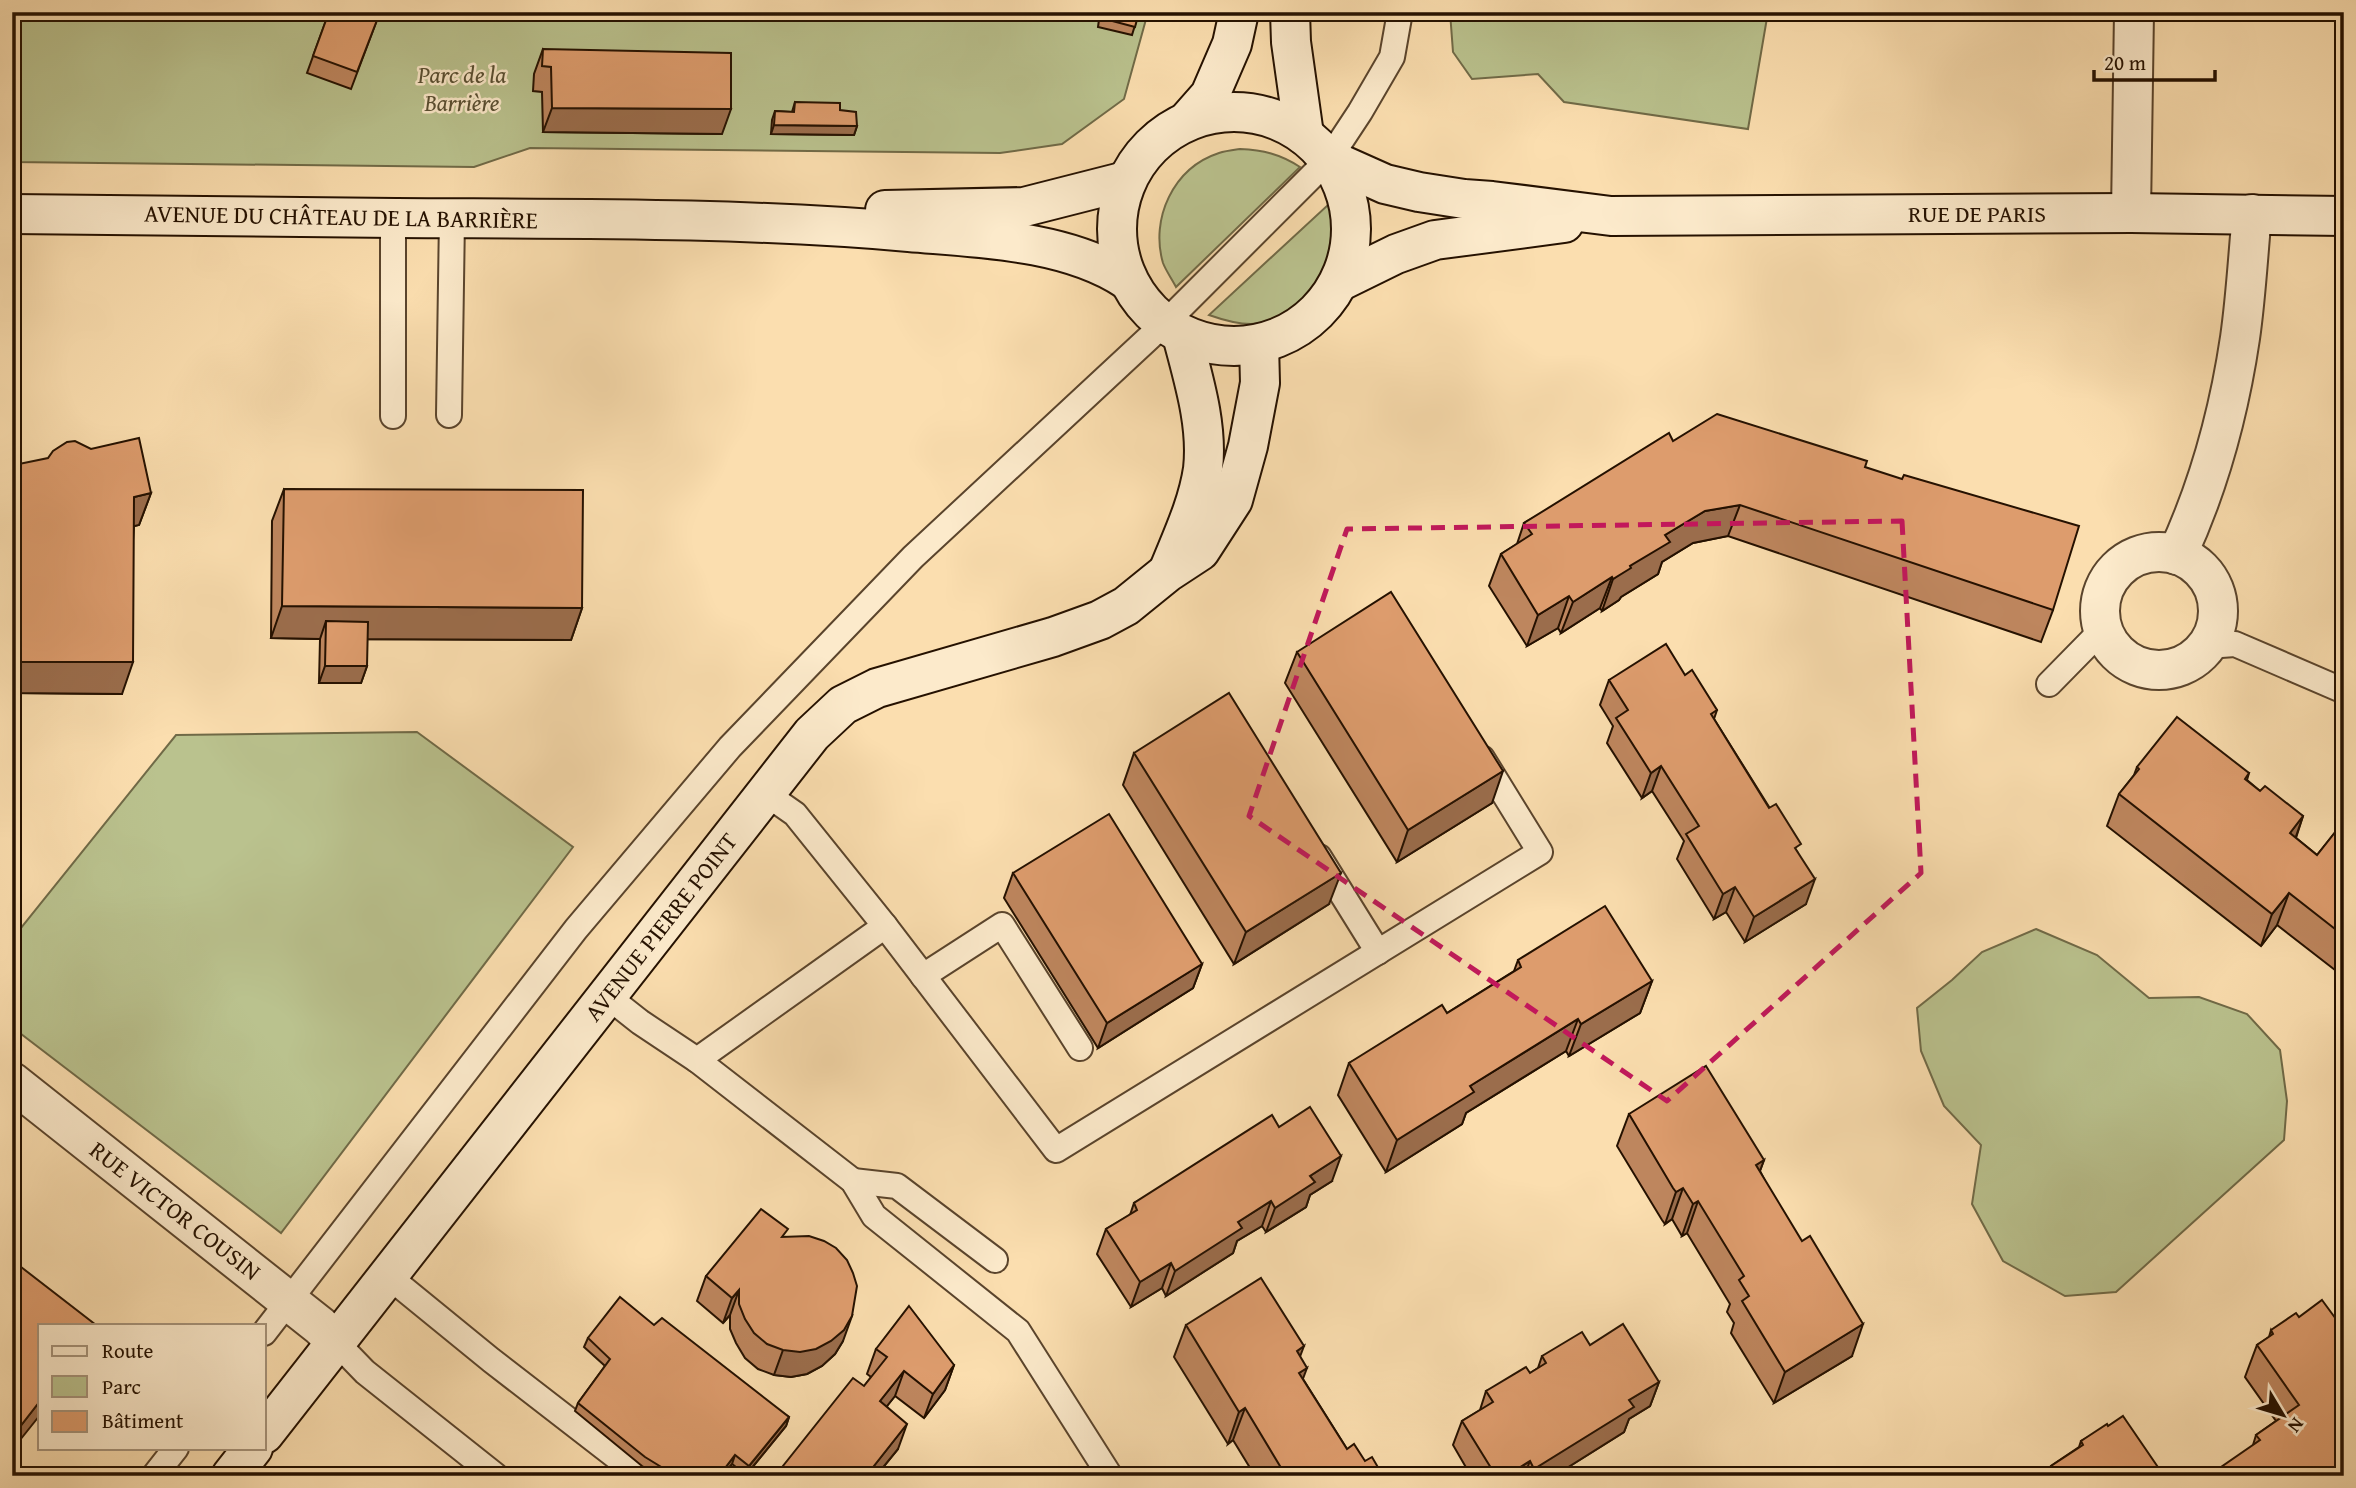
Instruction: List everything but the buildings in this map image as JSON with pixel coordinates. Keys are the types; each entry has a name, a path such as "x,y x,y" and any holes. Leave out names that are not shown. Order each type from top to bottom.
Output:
{"street":[{"path":"1168,572 1196,499 1202,470 1204,439 1196,390 1174,329 1127,281 1116,233 1126,181 1151,144 1188,120 1210,94 1232,44 1239,12"},
{"path":"1174,329 1223,346 1259,344 1285,336 1306,322 1339,282 1351,240 1345,192 1316,147 1291,42 1290,12"},
{"path":"2131,213 2134,12"},
{"name":"RUE DE PARIS","path":"1188,120 1222,112 1249,112 1275,119 1316,147 1385,184 1464,199 1611,216"},
{"name":"AVENUE DU CHÂTEAU DE LA BARRIÈRE","path":"670,220 942,207 1024,207 1126,181"},
{"name":"RUE DE PARIS","path":"1339,282 1396,254 1435,240 1611,216 2131,213 2344,216"},
{"name":"AVENUE DU CHÂTEAU DE LA BARRIÈRE","path":"12,214 670,220 834,225 999,240 1059,252 1105,266 1127,281"},
{"path":"2177,555 2222,432 2240,337 2252,214"},
{"name":"AVENUE PIERRE POINT","path":"266,1431 812,734 843,705 877,688 1053,637 1100,620 1126,606 1168,572 1200,551 1233,500 1248,446 1260,383 1259,344"},
{"path":"2159,552 2177,555 2194,563 2207,576 2216,592 2216,629 2207,646 2194,659 2177,668 2159,671 2141,668 2124,660 2111,646 2102,630 2099,611 2102,593 2110,576 2123,563 2140,555 2159,552"},
{"name":"RUE VICTOR COUSIN","path":"12,1083 289,1301 336,1342"},
{"path":"231,1476 251,1450"}],"lane":[{"path":"266,1331 576,929 730,747 913,557 1174,329 1316,147 1360,112 1392,57 1400,12"},
{"path":"393,218 393,416"},
{"path":"449,415 452,218"},
{"path":"2049,684 2102,630"},
{"path":"2207,646 2235,644 2344,691"},
{"path":"765,793 795,814 885,926 1056,1150 1540,852 1468,735"},
{"path":"1306,837 1378,952"},
{"path":"923,976 1002,925 1080,1048"},
{"path":"697,1060 885,926"},
{"path":"607,996 697,1060 853,1181 874,1216 1018,1331 1110,1476"},
{"path":"853,1181 897,1186 995,1260"},
{"path":"388,1276 641,1476"},
{"path":"336,1342 365,1372 496,1476"},
{"path":"154,1476 174,1450"}],"highlighted area":[{"path":"1902,521 1921,873 1667,1101 1249,816 1347,529"}],"green space":[{"name":"Parc de la Barrière","path":"12,12 1148,12 1124,99 1062,144 1000,153 530,148 474,167 12,162"},
{"path":"1450,12 1768,12 1748,129 1564,102 1538,74 1472,79 1453,52"},
{"path":"1240,149 1271,154 1300,167 1176,287 1163,263 1160,246 1160,229 1169,197 1189,170 1203,160 1219,153"},
{"path":"1329,204 1334,231 1328,265 1321,280 1299,306 1269,321 1251,324 1209,315"},
{"path":"417,732 573,847 281,1233 12,1027 12,939 176,735"},
{"path":"2036,929 2097,955 2149,998 2199,997 2247,1014 2280,1050 2287,1101 2284,1140 2116,1292 2065,1296 2003,1261 1972,1204 1981,1145 1944,1106 1921,1051 1917,1008 1982,952"}]}
